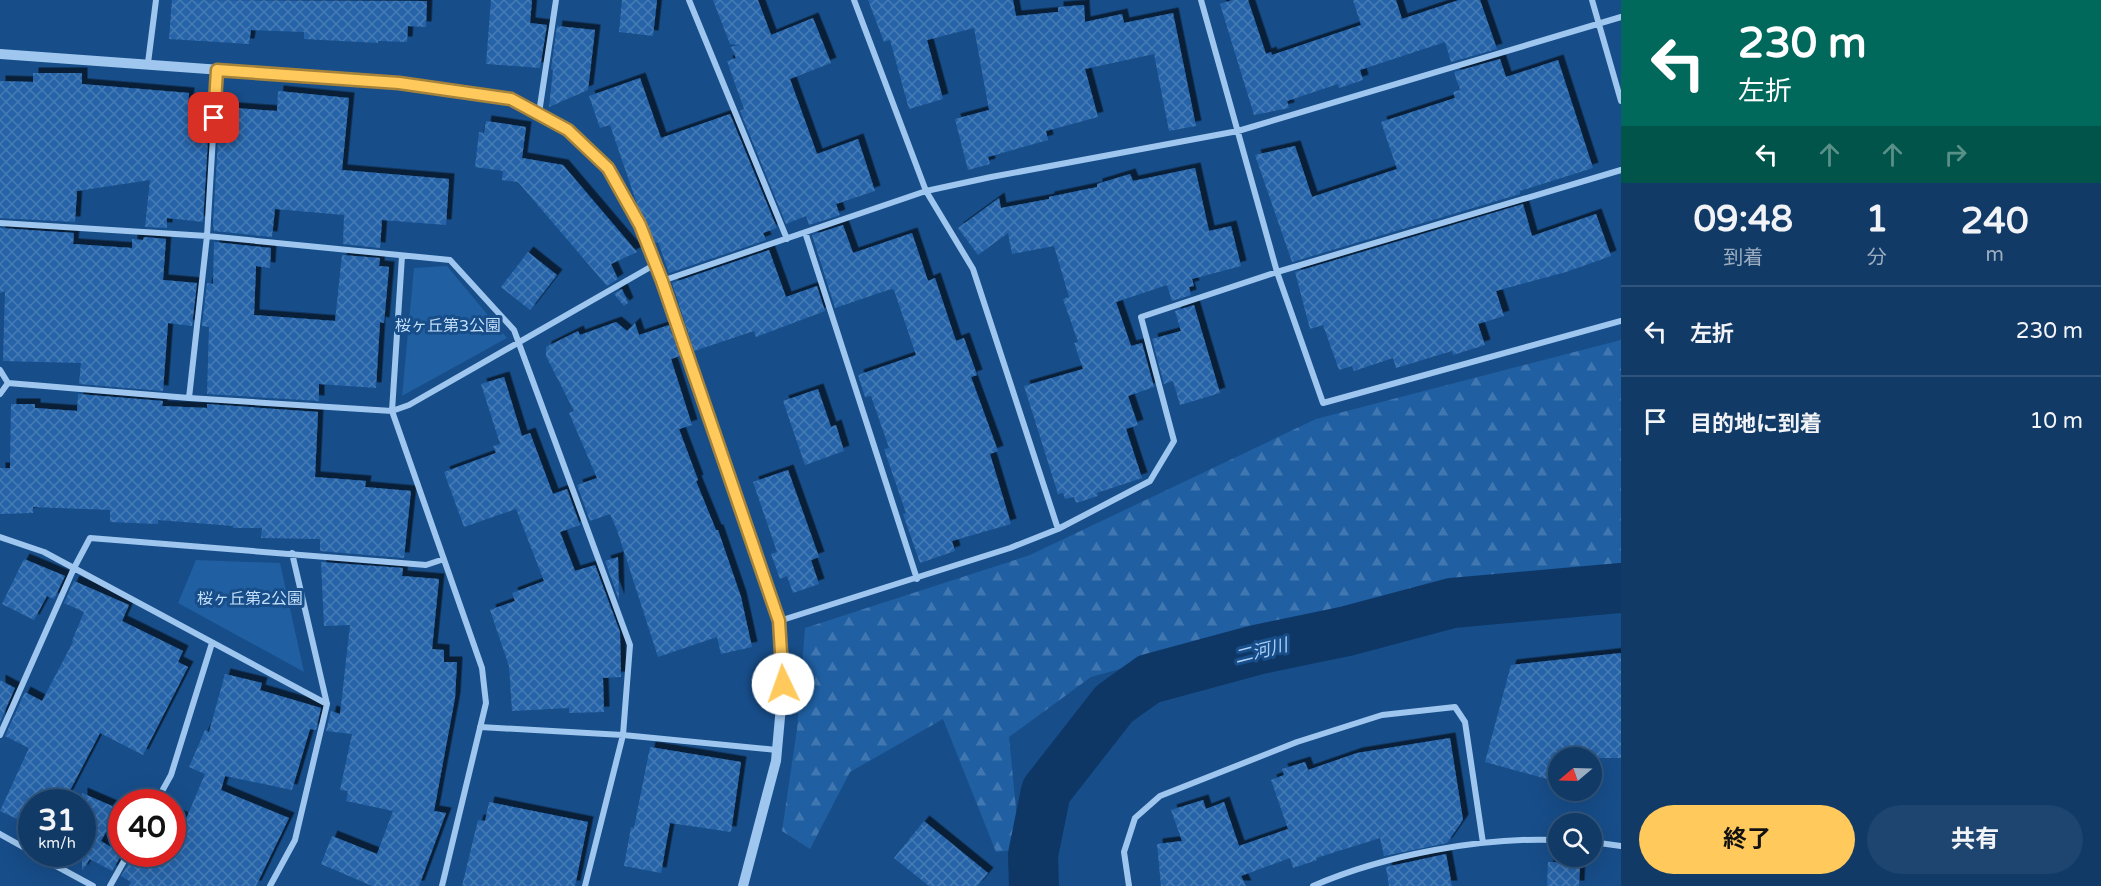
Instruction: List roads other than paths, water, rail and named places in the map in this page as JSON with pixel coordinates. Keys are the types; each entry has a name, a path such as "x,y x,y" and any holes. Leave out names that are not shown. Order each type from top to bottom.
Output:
{"street":[{"path":"148,63 156,0"},
{"path":"539,113 556,0"},
{"path":"689,0 788,239"},
{"path":"854,0 926,191 973,268 1058,529"},
{"path":"1201,0 1277,272 1323,403 1621,321"},
{"path":"1592,0 1621,101"},
{"path":"662,281 926,191 1238,131 1621,17"},
{"path":"0,54 399,83 511,99 568,130 608,168 640,225 662,281 779,621 783,684 776,761 743,886"},
{"path":"189,398 207,236 217,70"},
{"path":"779,621 1010,549 1058,529 1150,481 1174,441 1141,317 1277,272 1621,170"},
{"path":"0,223 207,236 450,260 514,330 630,645 623,735 585,886"},
{"path":"805,232 917,579"},
{"path":"402,256 392,411 482,668 486,703 442,886"},
{"path":"8,383 392,411 409,405 654,265"},
{"path":"0,370 8,383"},
{"path":"0,394 8,383"},
{"path":"0,537 44,552 327,704"},
{"path":"0,735 74,568 90,538 426,565 444,559"},
{"path":"270,886 295,840 327,704 292,553"},
{"path":"163,789 171,775 212,643"},
{"path":"1129,886 1124,852 1135,818 1160,796 1297,742 1382,715 1455,708 1465,722 1483,843"},
{"path":"480,728 623,735 777,750"},
{"path":"0,834 18,844"},
{"path":"1313,886 1378,864 1458,845 1528,839 1548,840"},
{"path":"1602,843 1621,846"},
{"path":"58,867 93,886"},
{"path":"110,886 121,867"}],"waterway":[{"name":"二河川","path":"1034,886 1033,855 1046,791 1114,704 1149,679 1256,650 1347,631 1452,603 1621,588"}],"park label":[{"name":"桜ヶ丘第3公園","path":"448,326"},
{"name":"桜ヶ丘第2公園","path":"250,599"}]}
